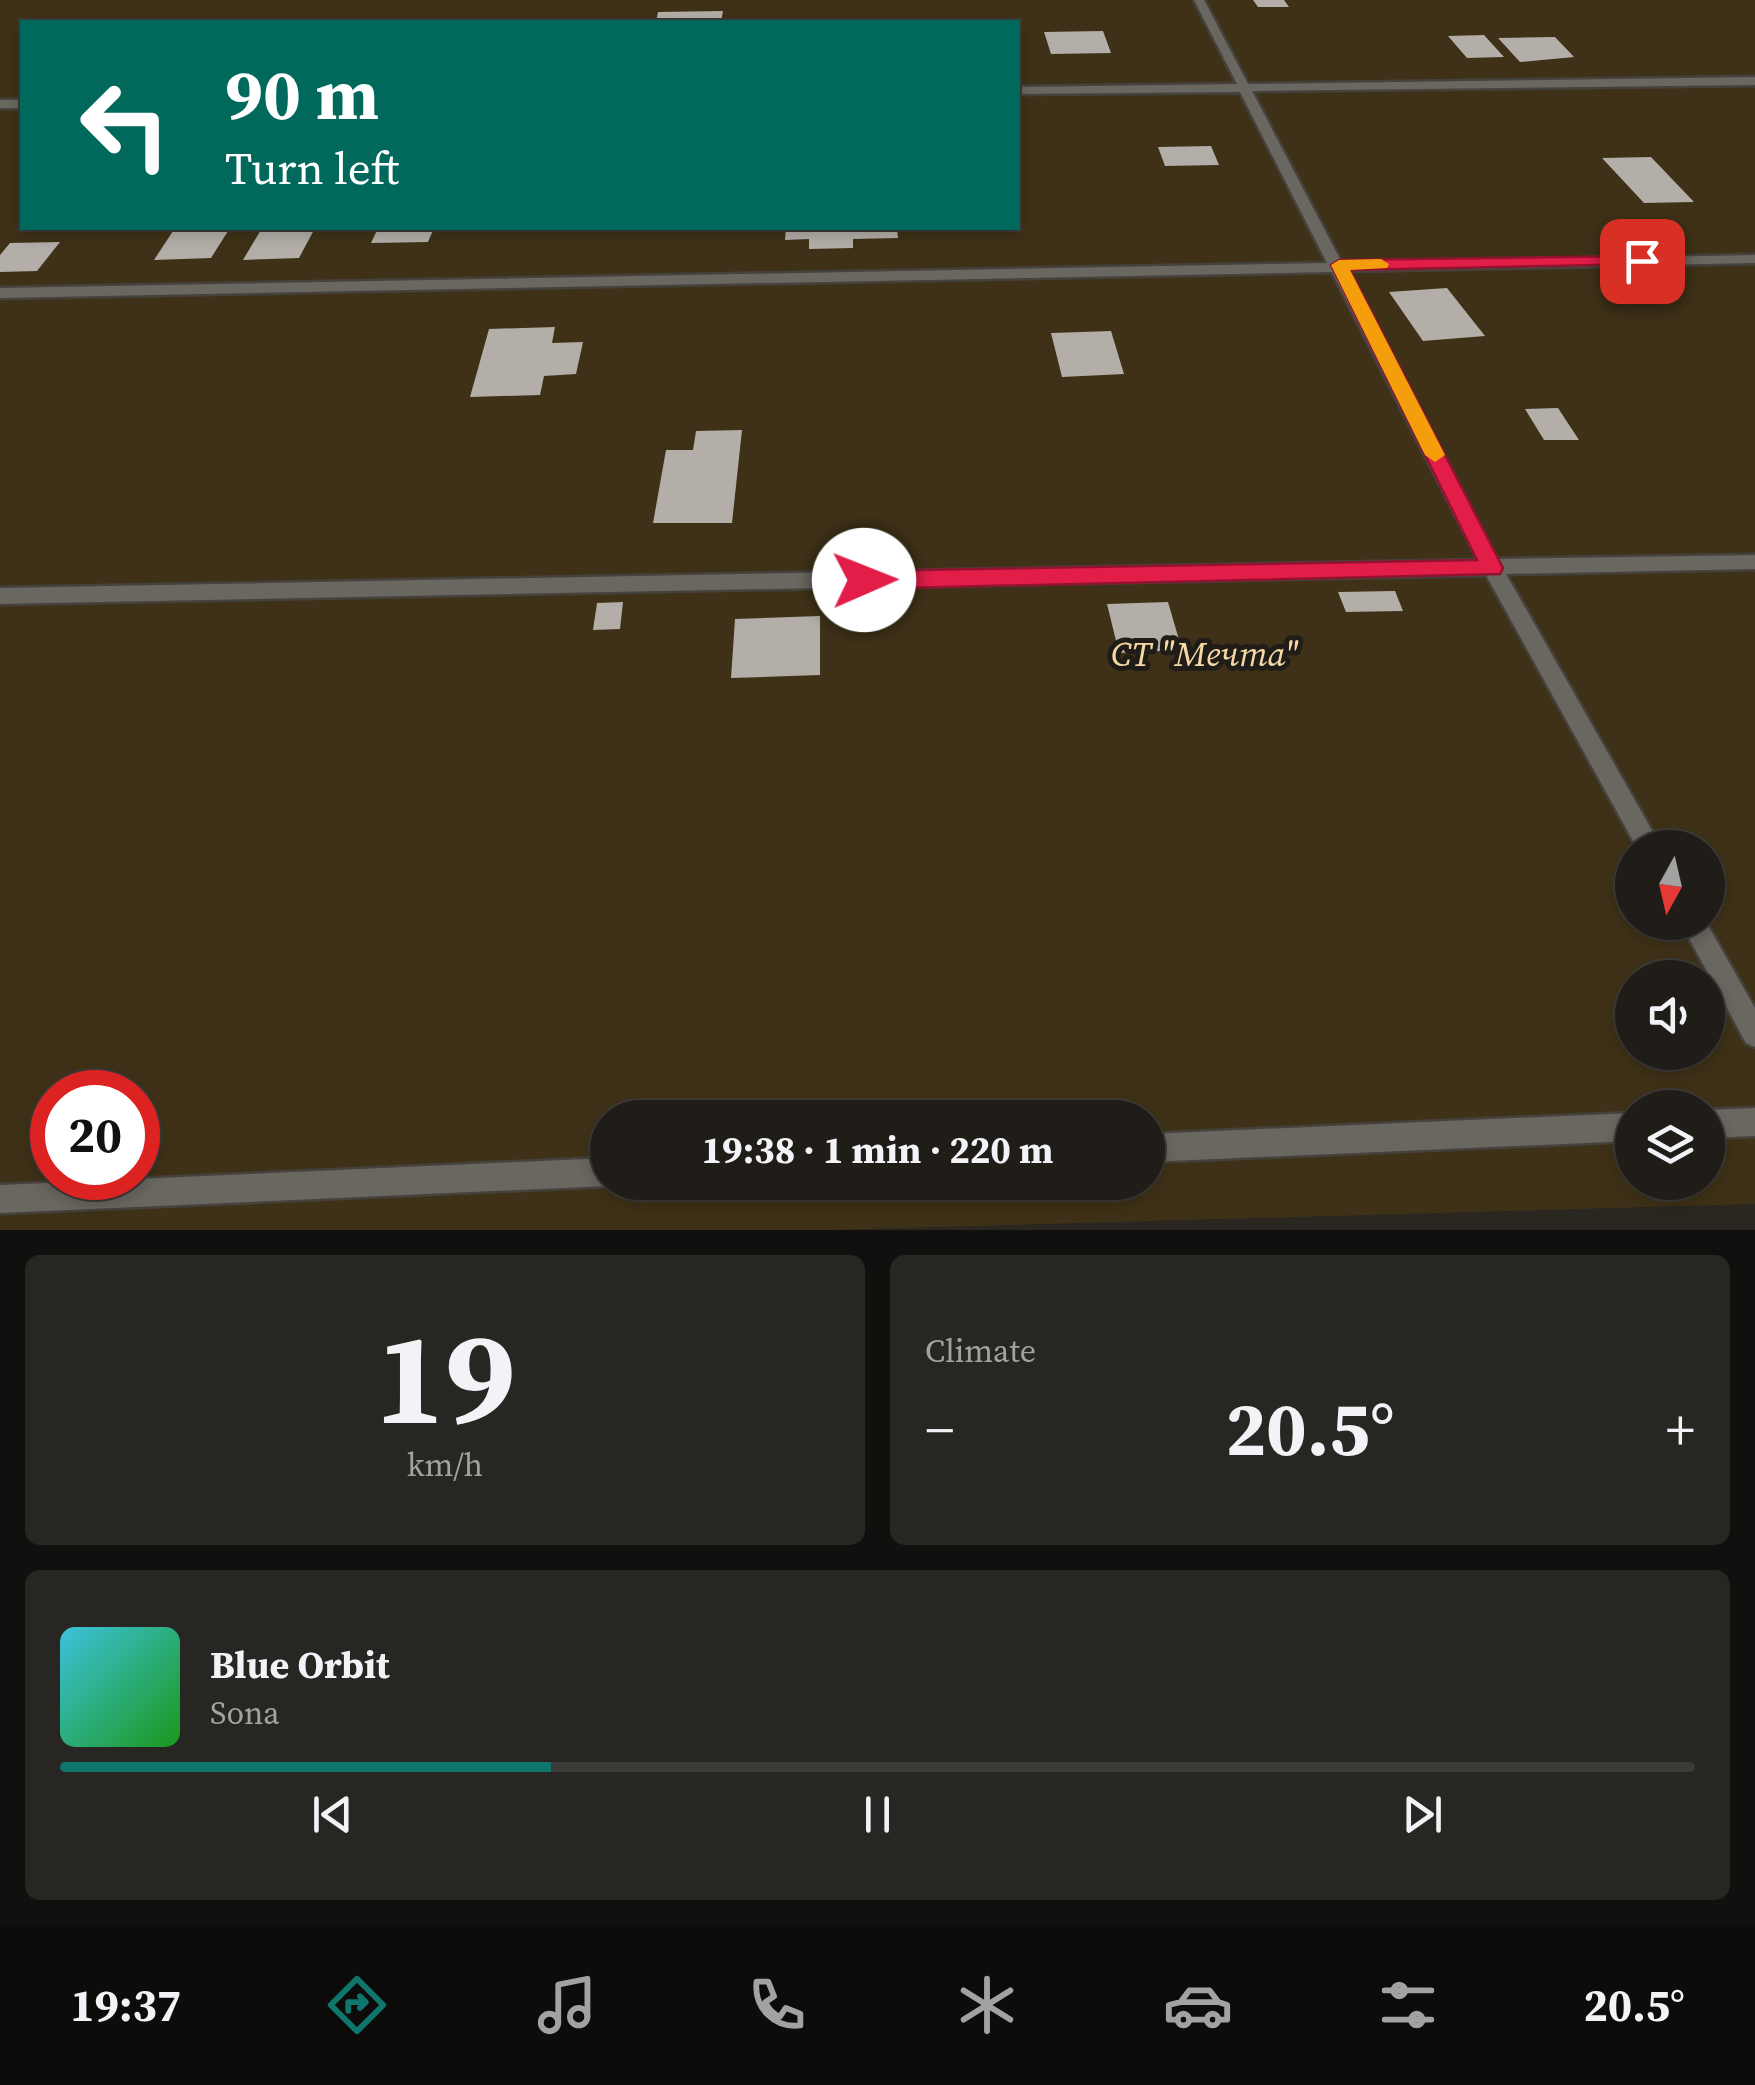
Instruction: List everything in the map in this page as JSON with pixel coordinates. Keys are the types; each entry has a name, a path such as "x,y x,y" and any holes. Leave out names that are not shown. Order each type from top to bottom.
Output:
{"lane":[{"path":"1199,0 1492,568 1640,830"},
{"path":"1020,91 1755,81"},
{"path":"0,293 1755,259"},
{"path":"0,596 1755,562"},
{"path":"1702,940 1755,1034"},
{"path":"1725,1123 1755,1122"},
{"path":"1165,1147 1615,1128"},
{"path":"0,1199 590,1173"}],"green space":[{"name":"СТ \"Мечта\"","path":"0,0 1755,0 1755,1204 831,1230 0,1230"}],"building":[{"path":"1253,0 1284,0 1289,7 1258,7"},
{"path":"723,11 721,20 656,20 658,12"},
{"path":"1103,31 1111,53 1051,54 1044,32"},
{"path":"1484,35 1504,57 1467,58 1448,36"},
{"path":"1555,37 1574,57 1520,62 1498,38"},
{"path":"1211,146 1219,165 1165,166 1158,147"},
{"path":"1651,157 1694,202 1644,203 1602,158"},
{"path":"174,230 229,230 211,258 154,260"},
{"path":"261,230 314,230 299,258 243,260"},
{"path":"377,230 433,230 428,242 371,243"},
{"path":"786,230 897,230 898,238 853,239 853,248 809,249 809,239 785,240"},
{"path":"60,242 37,271 0,272 0,255 10,243"},
{"path":"1447,288 1485,336 1423,341 1389,292"},
{"path":"555,327 552,343 583,342 576,374 544,376 540,395 470,397 489,329"},
{"path":"1111,331 1124,374 1062,377 1051,333"},
{"path":"1558,408 1579,440 1544,440 1525,409"},
{"path":"742,430 732,523 653,523 666,450 693,450 696,431"},
{"path":"1395,591 1403,611 1346,612 1338,592"},
{"path":"623,602 620,629 593,630 597,603"},
{"path":"1168,602 1182,650 1119,653 1107,604"},
{"path":"820,616 820,675 731,678 735,619"}],"slow traffic":[{"path":"1381,264 1339,265 1435,455"}],"route":[{"path":"864,580 1492,568 1339,265 1642,261"}]}
